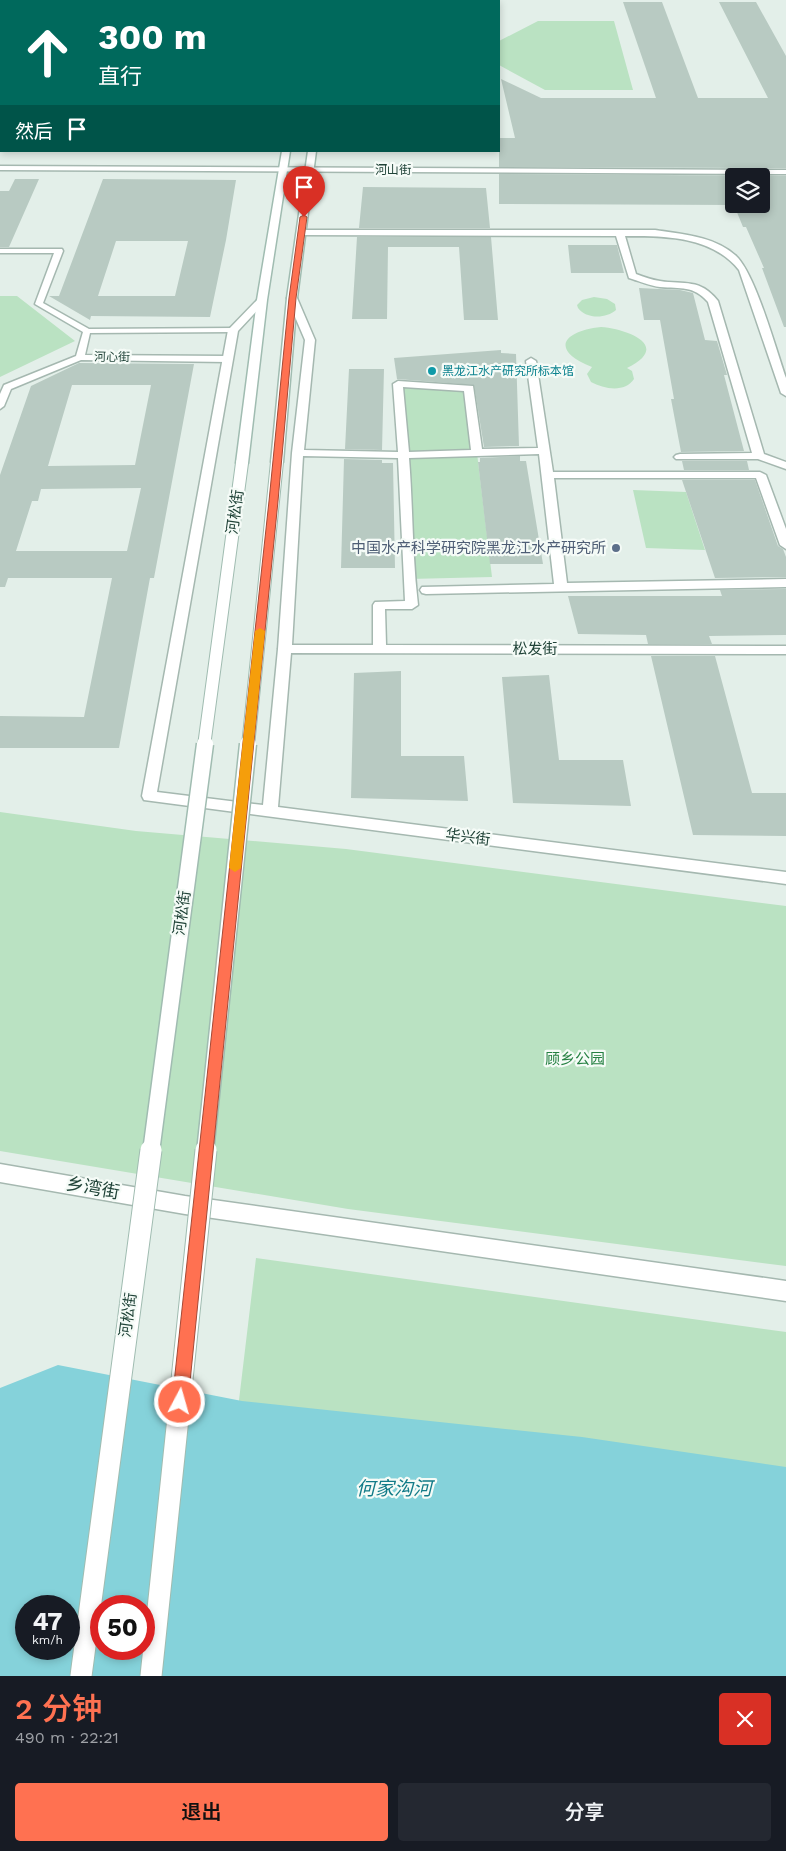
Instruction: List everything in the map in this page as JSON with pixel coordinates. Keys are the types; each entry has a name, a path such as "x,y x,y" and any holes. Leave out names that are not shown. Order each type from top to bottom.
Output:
{"street":[{"name":"河松街","path":"80,1676 242,463 262,300 286,152"},
{"path":"151,1676 277,462 292,298 312,152"},
{"name":"河山街","path":"0,168 786,172"},
{"path":"302,233 655,233 682,236 711,244 731,255 743,270 786,393"},
{"path":"620,233 632,276 660,284 682,284 703,290 713,301 758,456"},
{"path":"270,811 298,453 310,340 292,298"},
{"path":"227,359 233,330 262,300"},
{"name":"华兴街","path":"227,359 149,796 786,878"},
{"path":"531,362 548,475 561,587"},
{"path":"380,649 379,605 412,605 409,579 408,515 398,384 468,388 477,452"},
{"path":"298,453 404,454 544,451"},
{"path":"680,457 758,456 786,466"},
{"path":"548,475 760,475 786,545"},
{"path":"426,590 786,583"},
{"name":"松发街","path":"284,649 786,650"},
{"name":"乡湾街","path":"0,1173 185,1205 786,1290"}],"lane":[{"path":"0,251 59,251 39,304 87,331"},
{"name":"河心街","path":"227,359 80,357 87,331 233,330"},
{"path":"0,406 7,388 80,357"}],"green space":[{"path":"538,21 614,21 633,90 545,90 500,66 500,40"},
{"path":"0,296 17,296 75,341 0,377"},
{"path":"594,297 607,299 615,304 616,310 607,315 591,316 578,308 577,305 582,300"},
{"path":"612,328 633,335 646,346 646,353 640,360 627,368 632,371 634,379 620,388 608,388 591,382 587,374 592,367 578,361 566,348 566,342 570,337 588,329"},
{"path":"398,384 469,387 492,577 409,579"},
{"path":"633,490 686,492 705,550 646,548"},
{"name":"顾乡公园","path":"0,812 136,831 346,849 786,906 786,1266 348,1209 0,1151"},
{"path":"256,1258 786,1332 786,1676 206,1676"}],"water":[{"name":"何家沟河","path":"58,1365 242,1401 582,1437 786,1467 786,1676 0,1676 0,1388"}],"building":[{"path":"623,2 662,2 698,98 768,98 719,2 756,2 786,56 786,168 499,167 500,138 515,138 501,79 541,98 656,98"},
{"path":"499,174 725,176 725,205 499,204"},
{"path":"770,176 786,176 786,327 784,327 762,268 764,268 746,227 743,227 737,213 770,213"},
{"path":"15,179 39,179 9,247 0,247 0,191 9,191"},
{"path":"103,179 236,180 210,317 91,316 90,320 49,296 59,296","holes":["116,241 188,241 175,296 98,296"]},
{"path":"363,187 486,188 490,228 359,228"},
{"path":"357,237 491,237 498,320 464,320 459,247 388,247 387,319 352,319"},
{"path":"568,245 617,245 624,273 571,273"},
{"path":"639,288 680,290 693,293 705,340 717,341 727,375 724,375 744,451 681,452 671,399 674,399 660,320 644,320"},
{"path":"501,350 501,353 516,354 519,446 484,447 474,385 397,379 394,358"},
{"path":"79,363 194,364 154,578 150,578 119,748 0,748 0,716 84,717 112,578 8,578 5,587 0,587 0,475 31,386","holes":["72,385 151,385 135,465 48,466","141,488 127,551 16,551 32,501 38,501 41,489"]},
{"path":"349,369 384,369 382,450 345,449"},
{"path":"520,456 520,461 526,461 543,564 490,564 478,462 480,462 480,458"},
{"path":"344,459 382,460 382,463 393,463 395,568 341,568"},
{"path":"682,461 747,461 749,470 684,470"},
{"path":"682,480 755,480 778,546 783,549 786,557 786,577 715,578"},
{"path":"786,589 786,635 709,636 712,644 648,644 646,635 578,634 568,596 722,596 720,590"},
{"path":"651,656 715,656 752,793 786,793 786,836 693,835"},
{"path":"401,671 401,756 464,756 468,801 351,798 354,673"},
{"path":"549,675 559,760 623,760 631,806 513,803 502,677"}],"slow traffic":[{"path":"235,868 260,631"}],"place":[{"name":"黑龙江水产研究所标本馆","path":"432,371"},
{"name":"中国水产科学研究院黑龙江水产研究所","path":"616,548"}],"route":[{"path":"180,1402 273,501 292,298 304,217"}]}
